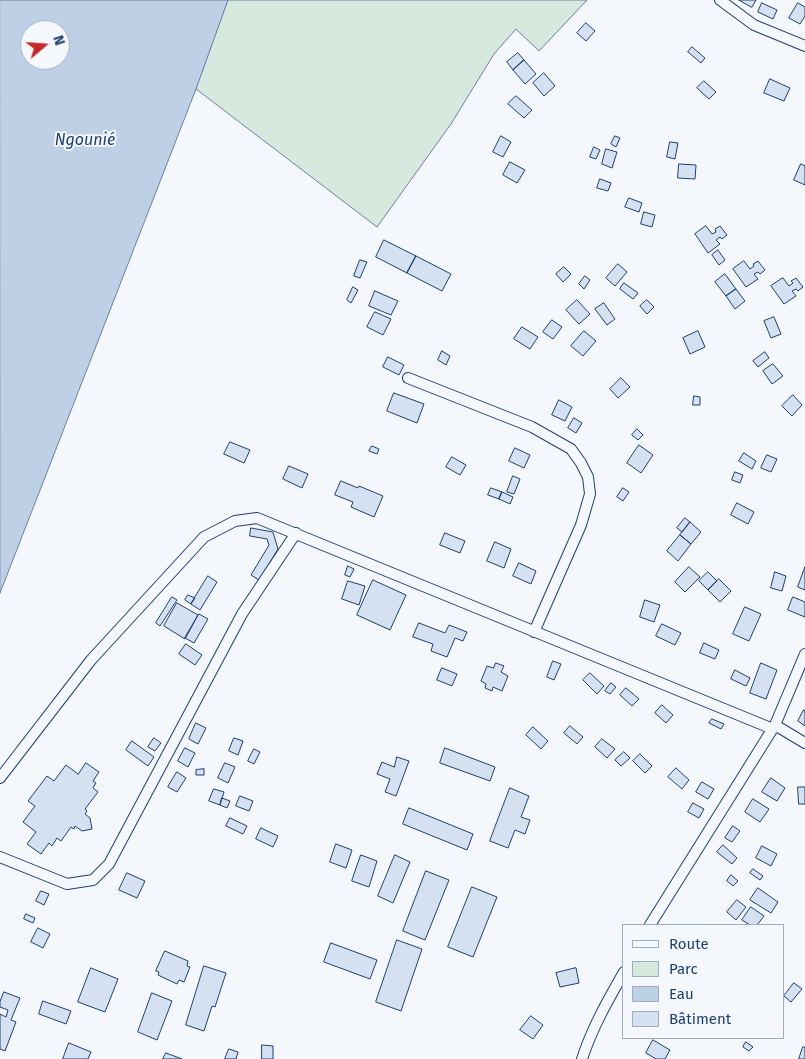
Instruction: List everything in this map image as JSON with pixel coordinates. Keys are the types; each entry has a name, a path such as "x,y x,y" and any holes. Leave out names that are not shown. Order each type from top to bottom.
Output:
{"street":[{"path":"720,0 754,25 805,46"},
{"path":"408,378 532,427 571,449 588,477 590,494 581,525 534,632"},
{"path":"0,778 91,660 204,537 235,521 258,518 534,632 774,727 805,743"},
{"path":"0,856 67,884 93,880 109,864 242,614 296,533"},
{"path":"651,924 774,727 805,654"},
{"path":"582,1059 603,1009 622,976"}],"green space":[{"path":"228,0 587,0 539,51 516,29 494,54 451,124 377,227 196,89"}],"water":[{"name":"Ngounié","path":"0,0 228,0 196,89 0,593"}],"building":[{"path":"739,0 756,0 752,7"},
{"path":"762,3 777,10 773,19 758,12"},
{"path":"798,3 805,7 805,16 800,24 789,18"},
{"path":"586,23 595,31 586,41 577,33"},
{"path":"692,47 705,58 701,63 688,52"},
{"path":"518,53 524,60 513,70 507,62"},
{"path":"524,60 536,74 525,84 513,70"},
{"path":"544,73 555,86 544,96 533,83"},
{"path":"770,79 790,88 784,101 764,93"},
{"path":"704,81 716,92 709,99 697,88"},
{"path":"516,96 532,110 524,118 508,104"},
{"path":"501,136 511,142 503,157 493,152"},
{"path":"615,136 620,138 616,147 611,144"},
{"path":"670,142 678,143 675,159 667,157"},
{"path":"594,147 600,150 596,159 590,157"},
{"path":"606,149 617,152 612,168 602,164"},
{"path":"510,162 525,170 517,183 503,175"},
{"path":"679,164 696,165 695,179 678,178"},
{"path":"801,164 805,166 805,185 794,180"},
{"path":"600,179 611,183 608,191 597,188"},
{"path":"629,198 642,203 639,212 625,207"},
{"path":"644,212 655,215 652,227 641,224"},
{"path":"706,226 712,234 720,226 727,235 722,239 720,237 716,240 720,244 708,253 695,234"},
{"path":"384,240 416,256 407,273 376,257"},
{"path":"718,250 725,260 719,265 712,255"},
{"path":"416,256 451,274 442,291 407,273"},
{"path":"360,260 367,262 360,278 354,276"},
{"path":"744,261 750,269 758,261 765,270 760,274 758,272 754,274 758,279 746,287 733,269"},
{"path":"618,264 627,272 615,286 606,278"},
{"path":"564,267 571,274 563,282 556,274"},
{"path":"725,274 736,289 726,296 715,282"},
{"path":"585,276 590,280 584,289 579,284"},
{"path":"783,278 789,286 793,283 791,281 796,278 803,287 798,291 796,289 792,291 796,296 784,304 771,286"},
{"path":"624,283 638,293 633,299 620,289"},
{"path":"353,287 358,290 351,303 347,300"},
{"path":"736,289 745,301 735,309 726,296"},
{"path":"375,291 398,301 391,315 369,306"},
{"path":"577,300 590,314 579,324 566,310"},
{"path":"647,300 654,307 647,314 640,306"},
{"path":"604,303 615,319 607,325 595,309"},
{"path":"375,312 391,319 383,335 367,327"},
{"path":"774,317 781,334 771,338 764,321"},
{"path":"552,320 562,327 553,339 543,332"},
{"path":"522,327 538,337 530,349 514,339"},
{"path":"584,331 596,341 583,356 571,346"},
{"path":"698,331 705,347 690,354 683,338"},
{"path":"442,351 450,356 446,365 438,360"},
{"path":"765,352 769,358 758,367 753,361"},
{"path":"388,357 404,365 399,375 383,367"},
{"path":"773,364 783,376 772,384 763,371"},
{"path":"621,378 630,387 618,398 610,389"},
{"path":"394,393 424,404 417,423 387,411"},
{"path":"793,395 802,405 792,416 782,406"},
{"path":"694,396 700,397 700,405 693,405"},
{"path":"559,400 572,407 565,421 552,415"},
{"path":"574,418 582,423 576,433 568,428"},
{"path":"637,429 643,435 638,440 632,435"},
{"path":"230,442 250,450 244,463 224,454"},
{"path":"639,445 653,455 641,473 627,463"},
{"path":"372,446 379,449 377,454 369,451"},
{"path":"515,448 530,455 524,468 509,461"},
{"path":"744,453 756,461 752,469 739,461"},
{"path":"767,455 777,459 771,472 761,468"},
{"path":"452,457 466,465 460,475 446,467"},
{"path":"289,466 308,474 302,488 283,479"},
{"path":"735,472 743,475 740,483 732,480"},
{"path":"513,476 520,479 514,494 507,492"},
{"path":"341,481 383,496 374,517 351,507 353,502 335,495"},
{"path":"491,488 502,492 499,499 488,495"},
{"path":"623,488 629,492 623,501 617,497"},
{"path":"502,492 513,497 510,504 499,499"},
{"path":"737,503 754,512 748,524 731,515"},
{"path":"685,518 690,522 682,532 677,528"},
{"path":"690,522 701,532 691,544 680,535"},
{"path":"251,528 273,532 278,549 259,580 251,575 269,545 267,539 250,536"},
{"path":"445,533 465,541 460,553 440,545"},
{"path":"680,535 691,544 678,561 667,551"},
{"path":"495,542 511,549 504,568 487,561"},
{"path":"519,563 536,571 531,584 513,576"},
{"path":"348,566 354,569 350,577 345,575"},
{"path":"689,567 700,577 685,592 675,582"},
{"path":"805,567 805,590 798,587"},
{"path":"708,572 717,581 708,590 699,581"},
{"path":"775,572 786,576 782,591 771,588"},
{"path":"208,576 217,582 200,610 191,604"},
{"path":"719,579 731,591 720,602 708,590"},
{"path":"373,580 406,595 390,630 357,615"},
{"path":"348,581 365,586 359,605 342,599"},
{"path":"188,595 195,598 191,604 185,600"},
{"path":"172,597 177,600 160,626 156,623"},
{"path":"793,597 805,602 805,617 788,610"},
{"path":"645,600 660,605 654,622 640,617"},
{"path":"177,603 198,615 185,639 164,626"},
{"path":"745,607 761,614 749,641 733,634"},
{"path":"199,614 208,619 194,643 185,638"},
{"path":"419,623 445,633 449,625 467,632 463,641 455,638 447,657 431,651 433,644 413,637"},
{"path":"662,624 681,633 675,645 656,636"},
{"path":"704,643 719,650 715,659 700,653"},
{"path":"186,644 202,655 195,665 179,654"},
{"path":"553,661 561,664 554,680 547,677"},
{"path":"496,663 504,666 501,672 508,676 502,691 493,687 492,691 485,688 486,684 481,681 487,666 493,668"},
{"path":"761,663 777,670 766,699 750,693"},
{"path":"442,668 457,674 452,686 437,680"},
{"path":"735,670 750,678 746,686 731,679"},
{"path":"590,673 604,686 597,694 583,680"},
{"path":"611,683 616,687 610,694 605,691"},
{"path":"626,688 639,699 632,706 620,695"},
{"path":"662,705 673,715 666,723 655,713"},
{"path":"805,711 805,726 798,721"},
{"path":"712,719 724,724 721,729 709,723"},
{"path":"196,723 206,728 198,744 189,739"},
{"path":"570,726 583,737 577,744 564,733"},
{"path":"533,727 548,741 541,749 526,735"},
{"path":"154,738 161,743 155,751 148,747"},
{"path":"234,738 243,741 238,755 229,751"},
{"path":"602,739 615,749 607,758 595,747"},
{"path":"132,741 154,757 148,766 126,750"},
{"path":"185,748 195,753 188,767 178,761"},
{"path":"445,748 495,767 490,781 440,763"},
{"path":"254,749 260,752 254,764 248,761"},
{"path":"624,752 630,758 621,766 615,760"},
{"path":"640,754 652,766 645,773 633,761"},
{"path":"397,757 409,761 396,796 385,792 390,779 377,774 382,762 394,767"},
{"path":"86,763 99,772 93,781 96,783 93,788 98,792 85,809 87,811 85,814 90,818 92,829 82,831 75,826 74,829 71,827 61,841 57,838 52,846 49,843 41,854 27,844 36,832 23,822 35,806 28,801 47,776 54,781 66,765 78,774"},
{"path":"225,763 235,767 228,783 218,778"},
{"path":"676,768 689,780 682,789 668,777"},
{"path":"204,769 204,775 196,775 196,770"},
{"path":"177,772 186,778 177,792 168,787"},
{"path":"771,778 785,788 777,801 762,792"},
{"path":"702,782 714,789 708,799 696,792"},
{"path":"798,787 805,787 805,804 799,804"},
{"path":"510,788 529,796 521,817 530,820 525,834 515,830 508,848 490,841"},
{"path":"214,789 224,792 220,805 209,801"},
{"path":"240,796 253,801 249,811 236,806"},
{"path":"222,798 230,801 227,808 220,805"},
{"path":"753,799 769,809 760,822 745,812"},
{"path":"693,803 704,809 699,818 688,812"},
{"path":"409,808 473,834 467,850 403,824"},
{"path":"230,818 247,826 243,834 226,826"},
{"path":"733,826 740,831 732,842 725,838"},
{"path":"261,828 278,836 273,847 256,839"},
{"path":"336,844 352,850 346,868 330,862"},
{"path":"723,845 737,858 732,864 717,852"},
{"path":"762,846 777,854 771,866 756,858"},
{"path":"361,855 377,861 369,887 352,881"},
{"path":"395,855 410,862 393,903 378,896"},
{"path":"753,869 763,876 760,880 750,873"},
{"path":"426,871 449,880 425,940 403,931"},
{"path":"127,873 145,881 137,898 119,890"},
{"path":"731,875 738,881 733,886 727,881"},
{"path":"472,887 497,897 473,957 448,947"},
{"path":"758,888 778,902 771,913 750,900"},
{"path":"41,891 49,894 44,905 36,901"},
{"path":"737,900 746,907 736,920 727,912"},
{"path":"751,907 764,916 758,924 748,924 742,920"},
{"path":"26,914 35,918 33,923 24,919"},
{"path":"38,928 50,934 43,948 31,942"},
{"path":"397,940 422,949 401,1011 376,1002"},
{"path":"331,943 377,960 370,979 324,962"},
{"path":"165,951 188,961 187,966 190,967 184,982 179,980 177,984 158,975 159,972 156,971"},
{"path":"204,966 226,973 215,1007 212,1006 204,1031 186,1025"},
{"path":"91,968 118,979 105,1012 78,1002"},
{"path":"576,968 579,983 560,987 556,973"},
{"path":"794,983 802,989 791,1002 785,995"},
{"path":"4,992 20,998 11,1020 16,1022 5,1051 0,1049 0,1014 6,1017 8,1010 0,1007"},
{"path":"152,993 172,1001 157,1040 138,1032"},
{"path":"43,1001 71,1011 66,1024 39,1014"},
{"path":"531,1016 543,1025 533,1039 520,1030"},
{"path":"653,1040 670,1050 665,1059 656,1059 646,1053"},
{"path":"746,1042 753,1047 749,1051 743,1047"},
{"path":"69,1043 91,1052 88,1059 63,1059"},
{"path":"262,1045 273,1046 273,1059 262,1059"},
{"path":"803,1047 805,1047 805,1059 799,1059"},
{"path":"229,1049 238,1052 236,1059 225,1059"},
{"path":"166,1053 182,1059 163,1059"}]}
